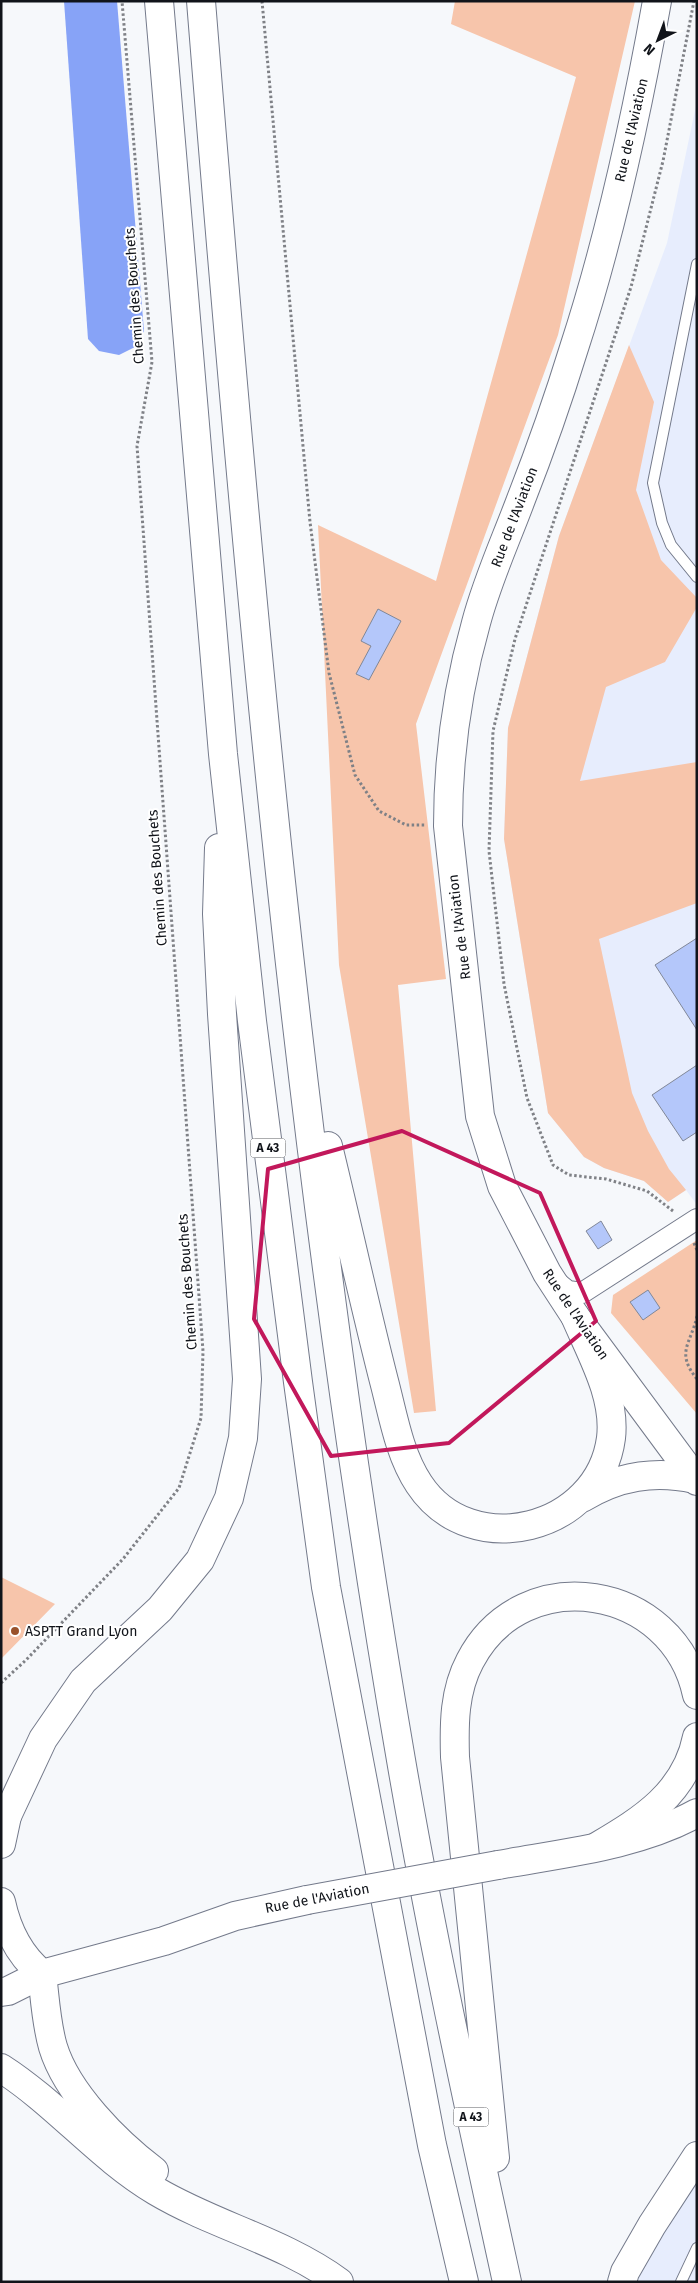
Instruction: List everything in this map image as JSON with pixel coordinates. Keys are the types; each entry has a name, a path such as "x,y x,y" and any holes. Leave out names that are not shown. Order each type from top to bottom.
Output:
{"main road":[{"name":"A 43","path":"159,1 223,754 252,1021 298,1382 326,1587 432,2145 464,2282"},
{"name":"A 43","path":"201,1 266,739 296,1011 344,1391 401,1763 450,2027 508,2282"},
{"name":"Rue de l'Aviation","path":"579,1305 547,1273 502,1186 480,1116 448,826 448,779 452,741 466,660 490,580 521,500 572,356 597,273 634,119 657,1"},
{"path":"1,1844 4,1820 43,1739 83,1681 160,1609 200,1560 229,1498 243,1438 247,1379 217,914 223,754"},
{"path":"296,1011 383,1377 405,1456 419,1484 429,1497 451,1514 464,1521 493,1529 510,1529 535,1525 563,1512 581,1499 605,1486 644,1474 696,1473"},
{"name":"Rue de l'Aviation","path":"473,1042 500,1134 522,1190 579,1305 696,1473"},
{"path":"579,1305 611,1412 610,1439 602,1466 581,1499"},
{"path":"508,2282 455,1757 454,1718 462,1682 477,1649 502,1622 539,1602 569,1596 582,1596 622,1605 636,1611 659,1628 671,1639 683,1657 697,1694"},
{"path":"598,1846 640,1821 660,1805 683,1776 690,1761 697,1737"},
{"name":"Rue de l'Aviation","path":"1,1992 8,1991 42,1974 164,1941 250,1911 598,1846 633,1838 684,1820 697,1813"},
{"name":"Rue de l'Aviation","path":"598,1846 697,1837"},
{"path":"1,1902 14,1939 27,1959 42,1974 53,2049 66,2077 102,2122 138,2158 223,2222"},
{"name":"Rue de l'Aviation","path":"1,1972 42,1974"},
{"path":"1,2068 38,2095 131,2175 183,2205 288,2251 339,2282"},
{"path":"622,2282 625,2272 652,2225 697,2156"}],"street":[{"path":"579,1305 691,1223"}],"lane":[{"path":"697,264 653,483 662,523 671,545 697,577"},
{"path":"681,2282 697,2248"}],"path":[{"name":"Chemin des Bouchets","path":"1,1683 26,1660 123,1560 179,1488 201,1418 204,1351 137,446 152,362 122,1"},
{"path":"262,1 308,502 329,674 355,775 379,811 406,825 448,826"},
{"path":"691,1223 647,1191 606,1180 570,1176 553,1165 527,1098 504,984 489,851 493,731 514,639 631,287 663,161 694,1"},
{"path":"697,1316 686,1349 687,1367 697,1378"}],"highlighted area":[{"path":"402,1131 540,1193 596,1321 449,1443 331,1456 254,1319 268,1169"}],"shaded area":[{"path":"455,1 635,1 558,335 416,724 446,979 398,985 436,1411 414,1413 339,965 318,525 436,581 576,77 451,24"},
{"path":"697,101 697,1205 686,1190 668,1202 644,1181 604,1168 584,1157 548,1113 504,839 508,728 559,536 667,243"},
{"path":"629,345 654,402 636,490 661,560 697,598 697,607 665,662 606,687 580,781 697,762 697,903 599,939 632,1093 648,1131 669,1169 686,1190 668,1202 644,1181 604,1168 584,1157 548,1113 504,839 508,728 559,536"},
{"path":"697,1240 697,1414 611,1313 613,1295"},
{"name":"ASPTT Grand Lyon","path":"1,1577 55,1604 1,1659"},
{"path":"697,2180 697,2282 638,2282 642,2261"}],"water":[{"path":"64,1 117,1 144,331 135,347 119,355 99,351 88,339"}],"building":[{"path":"378,609 401,621 369,680 356,674 371,646 361,641"},
{"path":"697,938 697,1030 655,965"},
{"path":"697,1065 697,1132 683,1141 652,1095"},
{"path":"601,1221 612,1240 598,1249 586,1231"},
{"path":"648,1290 660,1308 643,1320 630,1302"}],"place":[{"name":"ASPTT Grand Lyon","path":"15,1631"}]}
